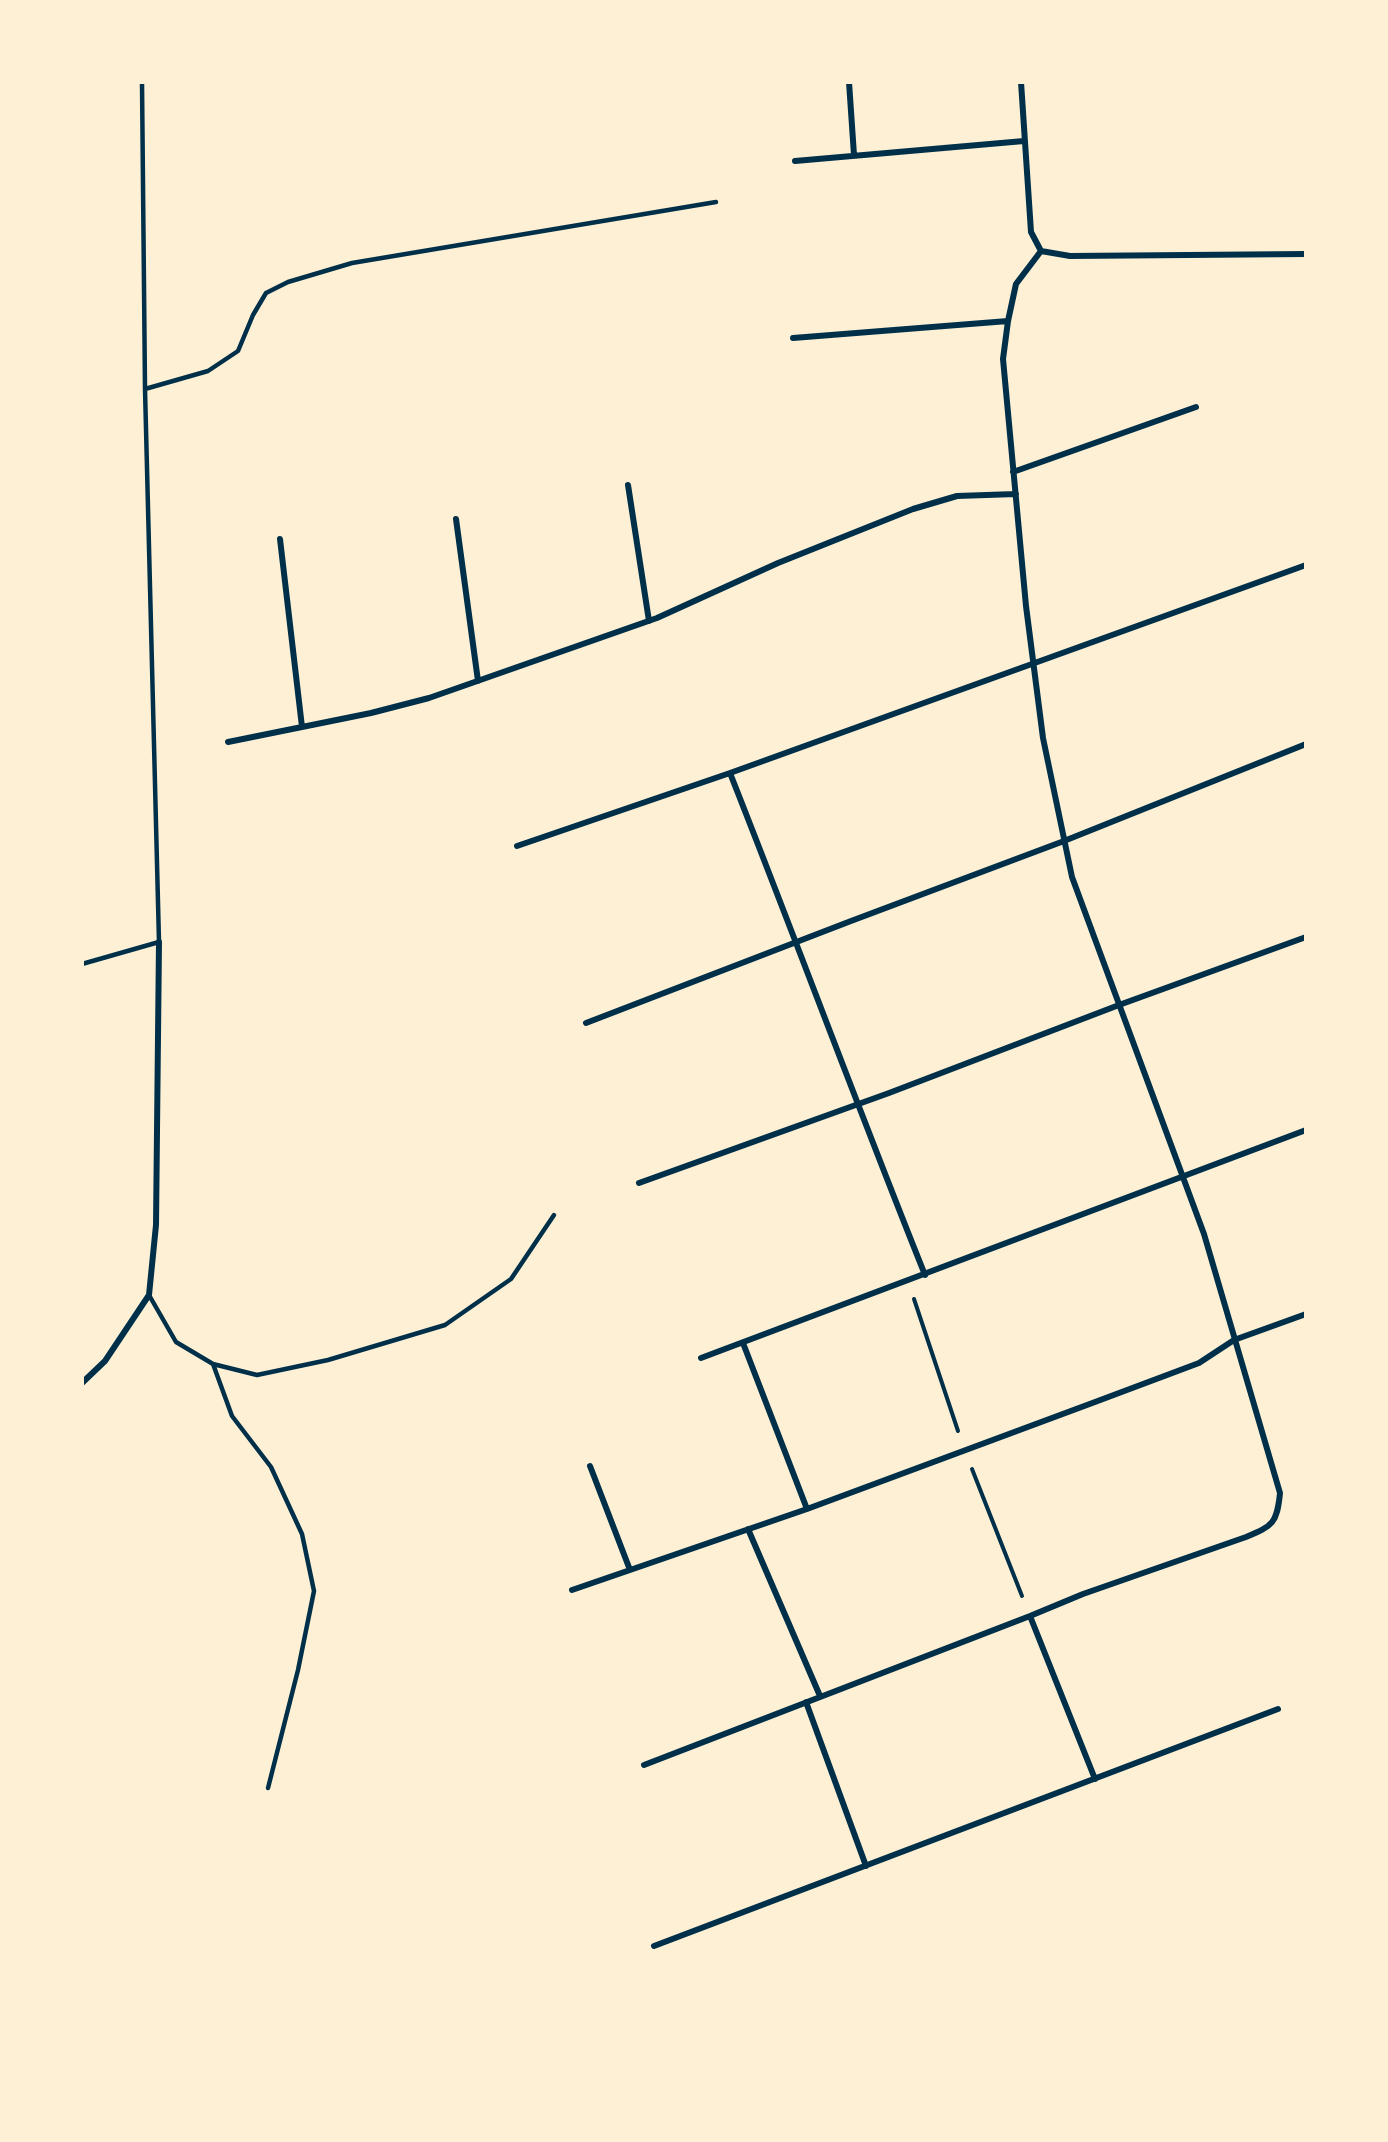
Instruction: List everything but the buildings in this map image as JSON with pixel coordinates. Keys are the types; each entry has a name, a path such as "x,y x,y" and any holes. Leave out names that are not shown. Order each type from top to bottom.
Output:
{"street":[{"path":"849,82 854,155"},
{"path":"1021,82 1031,232 1041,251"},
{"path":"795,160 1024,141"},
{"path":"1041,251 1070,256 1305,254"},
{"path":"644,1765 1083,1594 1265,1529 1277,1516 1280,1493 1204,1234 1072,877 1043,738 1026,606 1003,359 1016,284 1041,251"},
{"path":"793,338 1008,321"},
{"path":"1013,472 1196,407"},
{"path":"628,485 649,621"},
{"path":"228,742 371,713 429,698 649,621 778,563 913,509 957,496 1016,494"},
{"path":"456,519 478,681"},
{"path":"280,539 302,727"},
{"path":"517,846 730,773 1305,565"},
{"path":"586,1023 1064,841 1305,744"},
{"path":"730,773 797,942 857,1105 925,1275"},
{"path":"639,1183 857,1105 1305,937"},
{"path":"82,1383 105,1361 149,1295 156,1225 159,942"},
{"path":"701,1358 1305,1130"},
{"path":"572,1590 807,1509 1199,1363 1234,1340 1305,1314"},
{"path":"743,1343 807,1509"},
{"path":"590,1466 630,1570"},
{"path":"748,1529 820,1696"},
{"path":"1030,1616 1095,1779"},
{"path":"806,1702 866,1866"},
{"path":"654,1946 1278,1710"}],"lane":[{"path":"82,964 159,942 145,389 142,82"},
{"path":"145,389 208,371 238,351 266,293 288,282 352,263 716,202"},
{"path":"149,1295 176,1342 213,1364 257,1375 328,1360 445,1325 511,1280 554,1215"},
{"path":"213,1364 232,1416 271,1467 302,1534 314,1592 298,1670 268,1788"}]}
